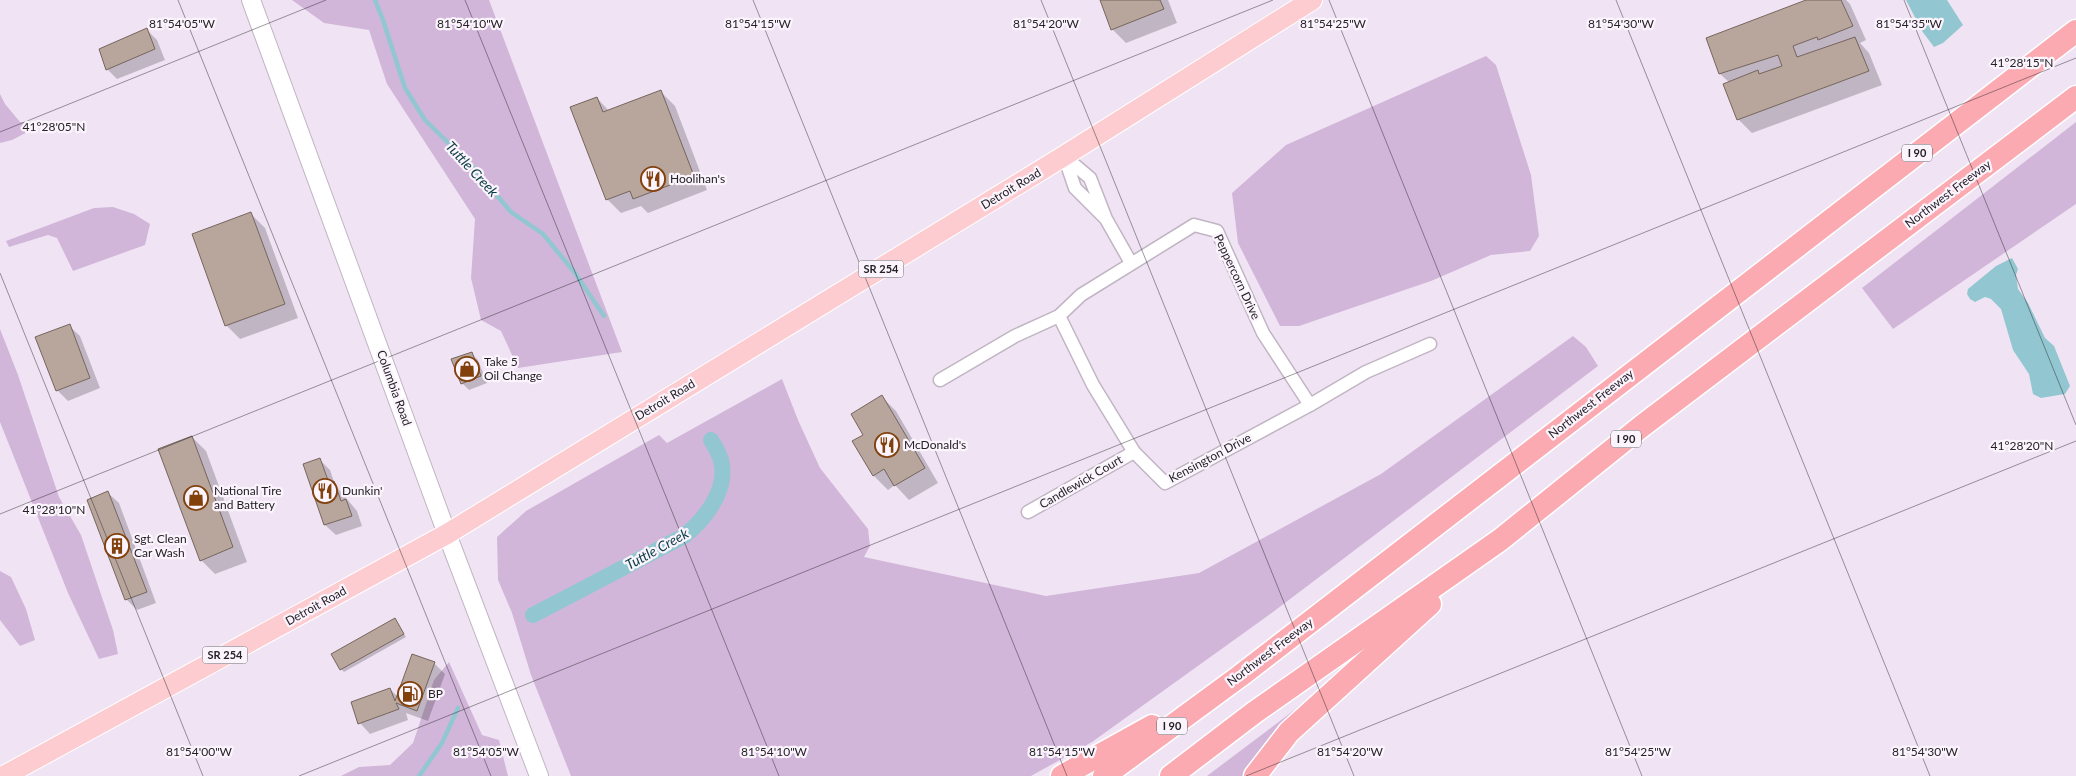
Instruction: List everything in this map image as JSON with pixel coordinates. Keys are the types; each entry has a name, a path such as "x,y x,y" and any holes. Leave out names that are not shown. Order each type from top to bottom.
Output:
{"highway":[{"name":"Northwest Freeway","path":"1104,776 1240,676 2076,31"},
{"name":"Northwest Freeway","path":"1171,776 1255,712 1500,540 1642,426 2076,97"},
{"path":"1255,776 1289,732 1500,540"},
{"path":"1062,776 1240,676"}],"main road":[{"name":"Columbia Road","path":"251,0 447,534 539,776"},
{"name":"Detroit Road","path":"4,776 447,534 1064,156 1312,0"}],"street":[{"path":"1064,156 1075,188 1106,219"},
{"path":"1064,156 1090,178 1106,219 1131,263"},
{"name":"Peppercorn Drive","path":"940,380 1015,336 1059,316 1081,295 1194,225 1218,231 1263,333 1310,405"},
{"name":"Kensington Drive","path":"1059,316 1093,385 1134,452 1165,483 1310,405 1366,372 1430,344"},
{"name":"Candlewick Court","path":"1028,512 1134,452"}],"shaded area":[{"path":"292,0 489,0 622,352 518,368 501,331 481,320 471,278 475,219 387,84 369,30 324,23"},
{"path":"1486,56 1496,65 1531,175 1539,236 1530,251 1491,255 1431,281 1299,326 1280,326 1238,243 1232,193 1286,145"},
{"path":"0,94 5,104 20,122 43,124 12,140 0,143"},
{"path":"2076,122 2076,204 1893,329 1862,288"},
{"path":"113,207 134,214 150,224 145,245 73,271 57,238 48,235 9,247 6,241 94,208"},
{"path":"0,329 18,375 59,497 81,535 113,630 118,654 99,659 68,593 0,422"},
{"path":"1573,336 1586,347 1598,366 1273,612 1092,742 1031,776 571,776 531,675 512,613 498,580 497,537 526,511 659,435 667,443 782,379 820,468 868,529 870,546 864,557 1046,596 1199,573 1381,474"},
{"path":"0,571 11,577 26,609 35,640 20,646 0,620"},
{"path":"449,662 482,735 499,740 508,776 341,776 359,767 390,765 413,743 434,680"},
{"path":"1301,705 1304,712 1246,776 1207,776"}],"water":[{"path":"1906,0 1947,0 1963,25 1943,43 1934,47 1922,31"},
{"path":"2012,258 2018,269 2016,275 2018,289 2028,303 2045,338 2054,346 2070,386 2065,394 2041,398 2033,394 2029,374 2013,350 2001,309 1991,299 1985,297 1975,302 1967,294 1968,289 1996,266"}],"building":[{"path":"1100,0 1160,0 1164,9 1111,30"},
{"path":"1806,0 1841,0 1853,26 1818,40 1817,37 1793,46 1797,57 1855,37 1869,71 1737,120 1723,84 1758,70 1759,74 1782,66 1778,55 1719,74 1706,38"},
{"path":"147,28 155,49 106,70 99,49"},
{"path":"661,90 694,176 633,199 630,191 606,200 570,107 597,97 603,112"},
{"path":"251,212 285,304 225,326 192,234"},
{"path":"70,324 90,378 56,391 35,337"},
{"name":"Take 5 Oil Change","path":"472,352 481,376 461,384 451,359"},
{"path":"882,395 925,468 894,486 884,469 873,476 852,441 863,435 851,414"},
{"name":"National Tire and Battery","path":"192,436 233,547 200,561 158,449"},
{"name":"Dunkin'","path":"320,458 329,483 334,481 341,501 346,499 352,516 324,525 303,464"},
{"name":"Sgt. Clean Car Wash","path":"108,491 147,592 125,600 87,500"},
{"path":"395,618 404,634 340,670 331,654"},
{"name":"BP","path":"412,654 435,662 417,711 396,703 399,709 358,724 351,702 390,688 395,701"}],"waterway":[{"name":"Tuttle Creek","path":"375,0 405,88 425,120 472,166 511,212 543,234 575,273 604,316"},
{"name":"Tuttle Creek","path":"533,615 684,536 692,530 712,505 721,486 721,462 711,440"},
{"name":"Tuttle Creek","path":"419,776 442,743 458,708"}],"place":[{"name":"Hoolihan's","path":"653,179"},
{"name":"Take 5 Oil Change","path":"467,369"},
{"name":"McDonald's","path":"887,445"},
{"name":"Dunkin'","path":"325,491"},
{"name":"National Tire and Battery","path":"196,498"},
{"name":"Sgt. Clean Car Wash","path":"117,546"},
{"name":"BP","path":"410,694"}]}
